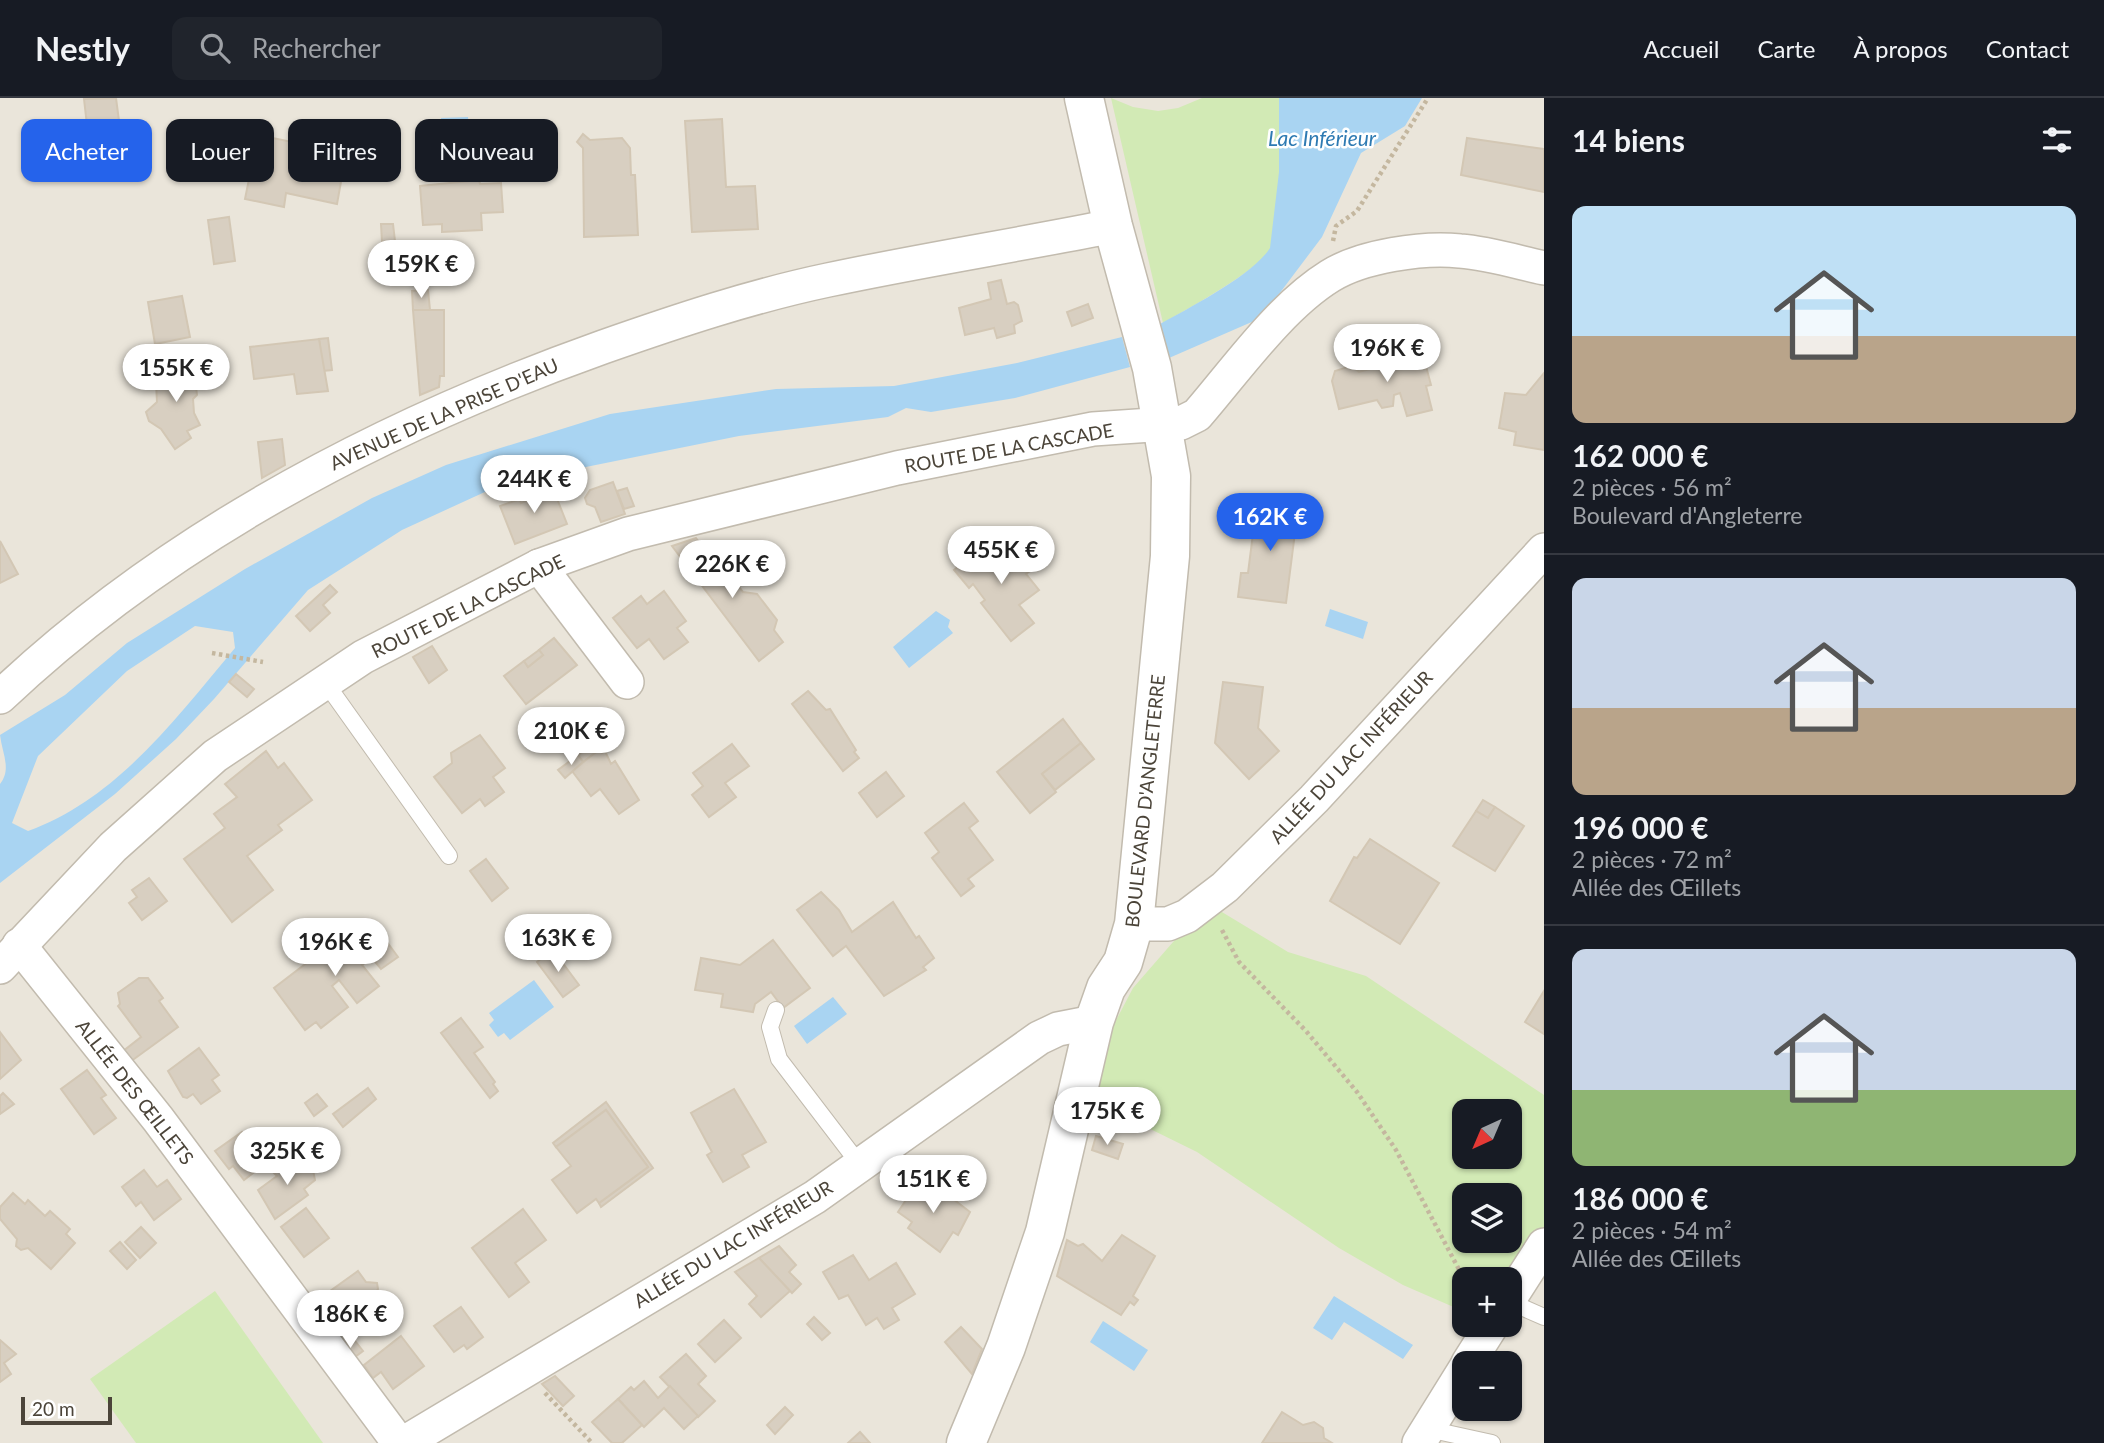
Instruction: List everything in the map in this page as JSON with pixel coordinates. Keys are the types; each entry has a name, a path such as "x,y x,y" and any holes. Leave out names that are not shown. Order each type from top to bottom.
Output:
{"street":[{"name":"BOULEVARD D'ANGLETERRE","path":"966,1443 1006,1347 1045,1232 1094,1022 1106,988 1124,962 1134,924 1170,556 1171,476 1152,368 1077,100"},
{"name":"AVENUE DE LA PRISE D'EAU","path":"0,697 94,615 173,559 280,492 342,458 520,376 681,319 826,280 1112,226"},
{"path":"1163,426 1181,423 1197,415 1296,304 1331,275 1373,260 1417,250 1461,251 1544,268"},
{"name":"ROUTE DE LA CASCADE","path":"10,956 113,847 215,756 363,657 539,566 628,534 897,468 1093,429 1163,426"},
{"name":"ALLÉE DU LAC INFÉRIEUR","path":"1134,924 1168,924 1207,903 1314,799 1544,550"},
{"path":"539,566 627,682"},
{"name":"ALLÉE DES ŒILLETS","path":"10,956 158,1119 402,1443"},
{"name":"ALLÉE DU LAC INFÉRIEUR","path":"402,1443 814,1197 1039,1038 1058,1029 1094,1022"},
{"path":"1522,1281 1544,1245"},
{"path":"1423,1436 1452,1390"}],"lane":[{"path":"325,682 449,856"},
{"path":"776,1010 770,1027 779,1059 860,1165"},
{"path":"1522,1306 1544,1317"},
{"path":"1423,1436 1492,1443"}],"path":[{"path":"1331,275 1331,247 1336,226 1357,211 1428,98"},
{"path":"212,653 263,662"},
{"path":"1207,903 1239,962 1306,1031 1357,1092 1396,1150 1458,1267"},
{"path":"524,1371 592,1443"}],"shaded area":[{"path":"0,98 1544,98 1544,1443 0,1443"}],"green space":[{"path":"1111,98 1133,107 1158,111 1178,108 1202,98 1279,98 1278,198 1270,249 1238,278 1163,323"},
{"path":"1207,903 1288,952 1366,976 1544,1095 1544,1245 1522,1267 1452,1267 1452,1306 1403,1285 1339,1248 1197,1152 1134,1121 1080,1089 1133,988"},
{"path":"215,1291 323,1443 136,1443 90,1379"}],"water":[{"name":"Lac Inférieur","path":"1279,98 1422,98 1405,126 1361,153 1322,237 1273,302 1254,321 1169,358 1160,324 1235,280 1270,248 1279,172"},
{"path":"468,117 468,119 441,119"},
{"path":"1122,337 1130,367 1015,398 931,412 906,408 888,417 739,436 571,470 487,491 402,530 308,590 176,739 115,794 0,883 0,784 6,767 0,735 65,695 127,643 245,569 372,498 446,465 610,414 776,389 894,386 1017,363","holes":["195,626 233,632 235,648 167,728 117,777 90,799 60,817 28,831 12,823 38,756 127,671"]},
{"path":"1330,609 1368,622 1363,639 1325,626"},
{"path":"936,611 950,620 948,627 953,633 909,668 893,647"},
{"path":"534,980 554,1007 510,1040 504,1033 498,1037 489,1025 494,1020 489,1013"},
{"path":"833,997 847,1014 807,1044 794,1026"},
{"path":"1334,1296 1413,1345 1403,1359 1344,1322 1332,1340 1313,1328"},
{"path":"1103,1321 1148,1350 1134,1371 1090,1342"}],"building":[{"path":"116,98 119,119 86,119 84,99"},
{"path":"722,119 726,187 755,186 758,229 692,232 685,121"},
{"path":"583,134 590,140 622,138 630,148 631,175 635,175 638,235 584,237 583,148 577,142"},
{"path":"274,138 288,141 288,182 341,182 337,204 286,193 284,207 245,199 248,182 274,182"},
{"path":"1467,138 1544,149 1544,192 1461,175"},
{"path":"459,182 501,183 503,212 481,213 482,230 442,232 442,224 423,225 420,186"},
{"path":"229,217 235,261 214,264 208,220"},
{"path":"381,224 393,224 395,241 382,242"},
{"path":"1001,280 1007,304 1014,302 1018,305 1022,321 1014,325 1015,333 997,338 994,328 965,335 959,308 991,299 988,283"},
{"path":"428,290 430,310 413,310 412,291"},
{"path":"182,296 190,337 155,344 148,302"},
{"path":"1088,304 1093,318 1072,326 1067,312"},
{"path":"413,310 444,310 444,376 440,376 439,387 420,395"},
{"path":"328,338 332,370 323,371 319,339"},
{"path":"319,339 328,391 297,394 294,374 254,379 250,347"},
{"path":"1391,345 1400,353 1396,362 1359,372 1351,366 1355,354"},
{"path":"1414,349 1423,355 1431,385 1426,386 1432,410 1407,416 1400,393 1394,395 1393,406 1382,408 1377,400 1339,409 1332,381 1335,371 1351,366 1359,372 1396,362 1400,353"},
{"path":"193,363 197,395 193,399 194,413 200,425 187,431 191,438 175,449 161,429 149,421 146,412 157,402 156,383 162,383 162,370"},
{"path":"1544,373 1544,450 1514,445 1516,432 1499,428 1505,393 1526,395"},
{"path":"282,439 285,465 262,478 258,442"},
{"path":"613,482 625,514 601,522 595,507 587,504 585,498 590,490"},
{"path":"552,486 567,524 515,544 500,506 520,499 521,503 528,500 527,496"},
{"path":"627,488 634,506 624,509 617,491"},
{"path":"1250,502 1298,509 1286,603 1238,597 1241,573 1248,573 1254,526 1247,525"},
{"path":"996,537 1008,552 1012,549 1030,571 1026,574 1039,590 1019,605 1034,623 1011,641 981,603 985,600 973,584 969,588 954,570"},
{"path":"696,538 711,558 715,555 743,592 757,594 777,620 774,630 783,642 759,661 672,546"},
{"path":"0,541 18,574 0,583"},
{"path":"330,585 337,592 323,605 330,613 310,631 296,616"},
{"path":"664,591 686,621 677,628 688,642 664,659 649,639 637,648 613,618 641,596 647,604"},
{"path":"554,638 577,665 526,704 504,676 524,661 528,667 543,655 539,650"},
{"path":"432,646 447,670 429,683 413,657"},
{"path":"539,650 543,655 528,667 524,661"},
{"path":"236,674 254,689 247,697 229,682"},
{"path":"1223,682 1263,687 1258,728 1279,751 1249,779 1215,743"},
{"path":"808,691 826,710 830,709 856,750 854,752 859,758 843,771 792,704"},
{"path":"1063,719 1081,743 1042,774 1056,792 1030,813 997,772"},
{"path":"480,735 505,768 493,777 504,792 485,806 480,799 462,813 434,777 452,763 451,753"},
{"path":"1081,743 1094,759 1055,790 1042,774"},
{"path":"593,744 598,751 583,762 578,755"},
{"path":"732,744 749,766 725,783 736,797 709,817 692,795 703,786 693,773"},
{"path":"600,749 602,753 605,751 611,764 615,761 639,800 619,814 600,789 591,796 572,771"},
{"path":"266,751 278,768 284,763 312,800 278,825 282,830 247,856 273,890 232,922 184,859 225,828 214,814 237,797 225,784"},
{"path":"578,755 583,762 565,778 558,770"},
{"path":"886,772 904,796 877,817 859,793"},
{"path":"1483,800 1495,807 1488,818 1476,811"},
{"path":"964,803 978,821 969,828 993,860 968,879 974,886 961,896 932,858 939,852 925,833"},
{"path":"1495,807 1524,826 1495,871 1453,846 1476,811 1488,818"},
{"path":"1370,839 1439,883 1400,944 1330,901 1354,857 1357,858"},
{"path":"486,859 508,888 492,901 470,871"},
{"path":"149,878 167,901 142,920 129,903 137,897 132,890"},
{"path":"821,892 839,910 852,932 893,902 916,938 919,936 934,958 923,967 926,970 884,996 846,946 833,956 797,910"},
{"path":"373,923 398,957 381,969 372,958 362,965 379,986 357,1003 339,980 332,986 348,1007 321,1028 316,1022 305,1030 274,988 325,949 329,955"},
{"path":"773,940 810,988 783,1008 771,992 755,1004 753,1012 721,1007 723,994 695,990 701,958 740,965"},
{"path":"553,950 579,985 563,997 537,962"},
{"path":"139,978 148,978 163,998 159,1001 178,1027 130,1062 122,1052 141,1037 118,1006 118,993"},
{"path":"1544,991 1544,1034 1525,1022"},
{"path":"461,1018 483,1047 474,1053 495,1082 493,1084 498,1091 490,1098 441,1033"},
{"path":"0,1032 21,1060 0,1079"},
{"path":"199,1048 219,1075 212,1080 220,1091 201,1104 193,1094 187,1098 183,1097 168,1071"},
{"path":"87,1070 106,1095 101,1098 116,1118 94,1134 61,1089"},
{"path":"368,1088 376,1099 343,1127 333,1114"},
{"path":"734,1089 766,1142 742,1155 749,1167 723,1182 707,1155 712,1152 691,1113"},
{"path":"3,1093 14,1104 0,1114 0,1096"},
{"path":"317,1094 327,1106 314,1116 305,1103"},
{"path":"606,1102 653,1168 601,1207 599,1203 648,1167 606,1110 556,1147 553,1143"},
{"path":"606,1110 648,1167 599,1203 596,1199 577,1213 552,1180 571,1166 556,1147"},
{"path":"242,1132 265,1164 244,1180 233,1166 229,1169 215,1151"},
{"path":"1096,1136 1123,1144 1118,1159 1092,1150"},
{"path":"299,1158 313,1170 315,1180 304,1189 308,1195 275,1219 258,1190 277,1176 274,1173 289,1161 292,1164"},
{"path":"144,1170 157,1187 167,1180 181,1199 154,1220 141,1202 136,1206 122,1187"},
{"path":"920,1179 937,1191 940,1189 970,1212 958,1235 953,1232 940,1252 908,1228 912,1222 898,1212"},
{"path":"13,1193 25,1204 28,1200 45,1216 50,1211 70,1229 66,1234 75,1243 51,1269 28,1248 21,1250 16,1246 17,1239 0,1219 0,1207"},
{"path":"306,1208 329,1238 304,1257 281,1227"},
{"path":"523,1209 546,1240 515,1263 529,1282 509,1297 472,1248"},
{"path":"141,1227 156,1243 140,1258 125,1242"},
{"path":"1122,1235 1155,1256 1133,1296 1138,1300 1134,1305 1130,1302 1121,1315 1057,1276 1067,1240 1078,1246 1083,1244 1102,1261"},
{"path":"120,1242 136,1260 127,1269 110,1251"},
{"path":"779,1246 796,1265 789,1272 801,1284 792,1293 759,1258"},
{"path":"853,1255 869,1280 896,1263 915,1294 892,1308 899,1320 884,1329 877,1318 866,1325 848,1295 839,1299 823,1272"},
{"path":"759,1258 790,1291 761,1317 749,1304 757,1296 735,1272"},
{"path":"358,1271 366,1282 377,1283 375,1294 378,1298 346,1321 326,1294"},
{"path":"376,1299 386,1311 356,1334 346,1321"},
{"path":"461,1307 483,1337 467,1349 464,1345 454,1352 434,1326"},
{"path":"814,1317 830,1333 822,1340 807,1324"},
{"path":"724,1320 741,1338 715,1362 698,1344"},
{"path":"961,1327 982,1349 972,1374 945,1342"},
{"path":"401,1336 424,1366 393,1389 381,1372 373,1378 364,1365"},
{"path":"352,1337 363,1351 348,1362 337,1348"},
{"path":"0,1340 16,1354 4,1363 11,1374 0,1382"},
{"path":"686,1354 706,1376 698,1384 715,1401 698,1417 660,1377"},
{"path":"555,1376 574,1396 563,1406 542,1384"},
{"path":"644,1381 658,1398 670,1386 698,1416 684,1429 664,1408 644,1427 618,1399 631,1387 634,1390"},
{"path":"618,1399 642,1425 622,1443 612,1443 592,1422"},
{"path":"785,1407 793,1415 775,1434 767,1425"},
{"path":"1282,1412 1303,1425 1314,1422 1323,1428 1324,1438 1332,1443 1262,1443"},
{"path":"860,1432 870,1443 848,1443"}]}
